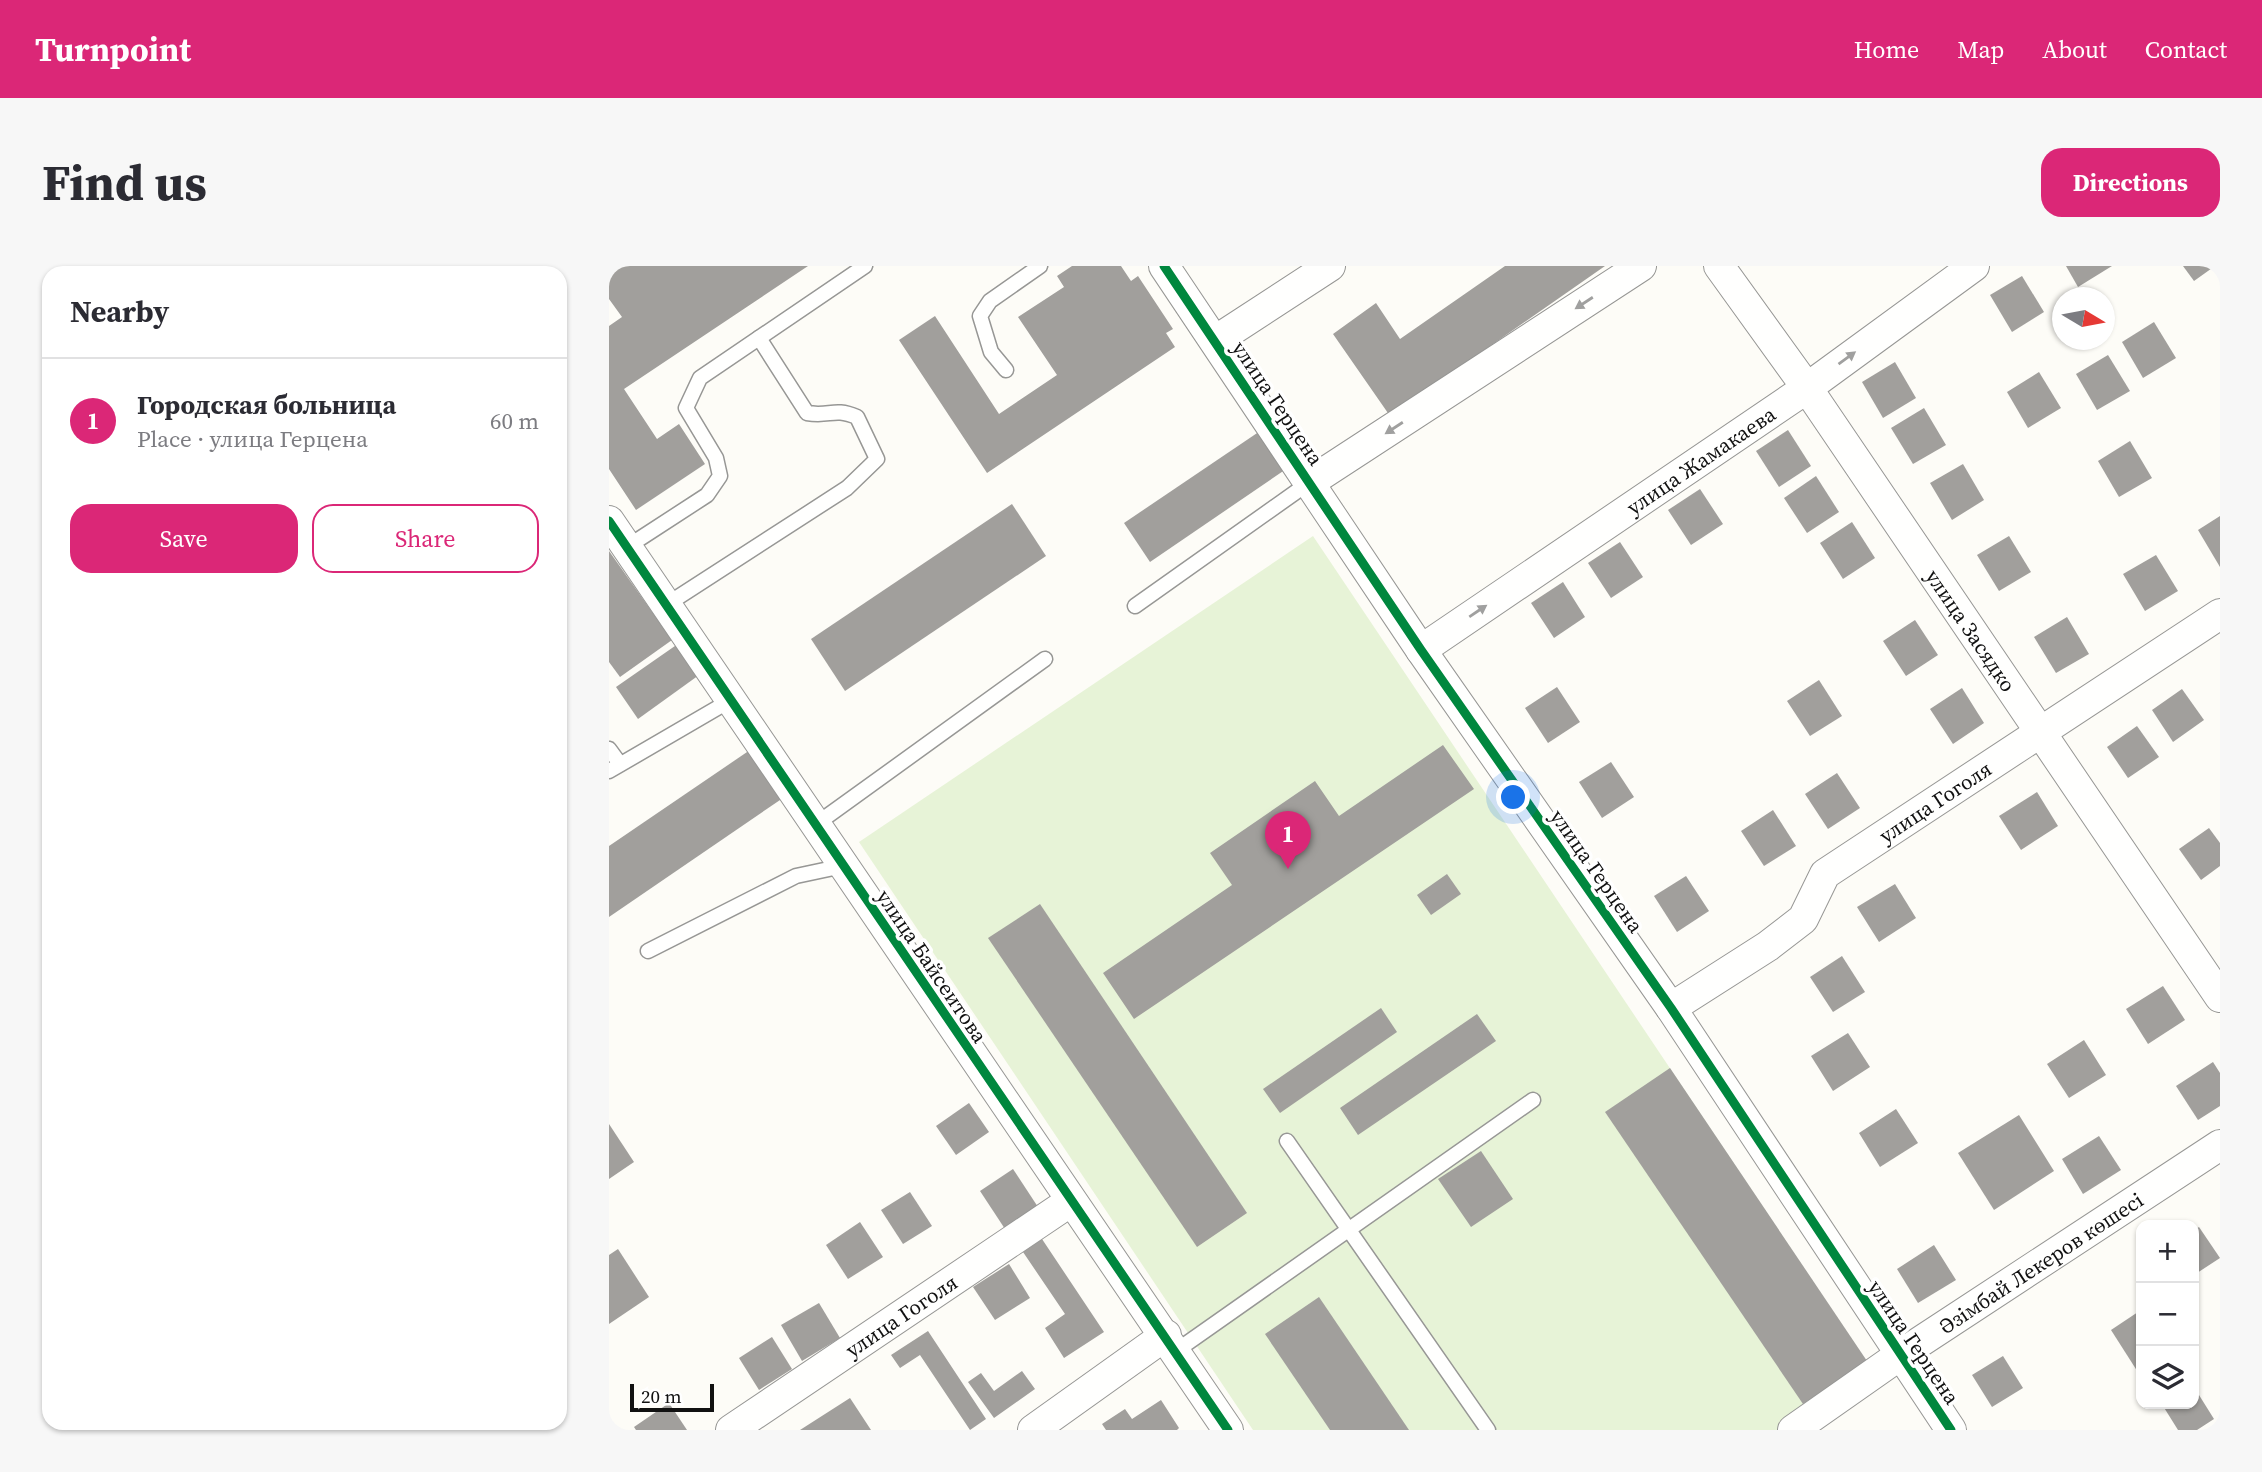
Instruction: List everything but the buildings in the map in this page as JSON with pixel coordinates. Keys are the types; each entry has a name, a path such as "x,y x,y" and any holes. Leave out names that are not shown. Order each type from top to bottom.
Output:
{"street":[{"name":"улица Герцена","path":"1164,266 1421,649 1671,1008 1951,1430"},
{"path":"1215,341 1330,266"},
{"path":"1310,482 1641,266"},
{"name":"улица Засядко","path":"1719,266 1807,388 2220,998"},
{"name":"улица Жамакаева","path":"1421,649 1807,388 1974,266"},
{"name":"улица Байсеитова","path":"609,521 1228,1430"},
{"name":"улица Гоголя","path":"1671,1008 1768,946 1803,919 1825,874 2220,614"},
{"name":"Әзімбай Лекеров көшесі","path":"1793,1430 1900,1355 2220,1145"},
{"name":"улица Гоголя","path":"731,1430 1070,1201"},
{"path":"1033,1430 1171,1343"}],"lane":[{"path":"627,547 707,495 720,476 716,458 686,408 700,378 865,266"},
{"path":"1006,370 991,352 980,316 990,301 1040,266"},
{"path":"666,606 847,488 877,458 857,417 841,410 821,416 807,413 759,338"},
{"path":"1135,606 1310,482"},
{"path":"815,825 1045,659"},
{"path":"609,749 614,767 731,701"},
{"path":"647,951 796,876 843,866"},
{"path":"1171,1343 1349,1229 1533,1100"},
{"path":"1287,1141 1488,1430"}],"green space":[{"path":"1313,536 1875,1374 1792,1430 1253,1430 859,842"}],"cycle path":[{"path":"1164,266 1421,650 1671,1008 1951,1430"},
{"path":"609,521 1228,1430"}],"place":[{"name":"Городская больница","path":"1288,869"}]}
